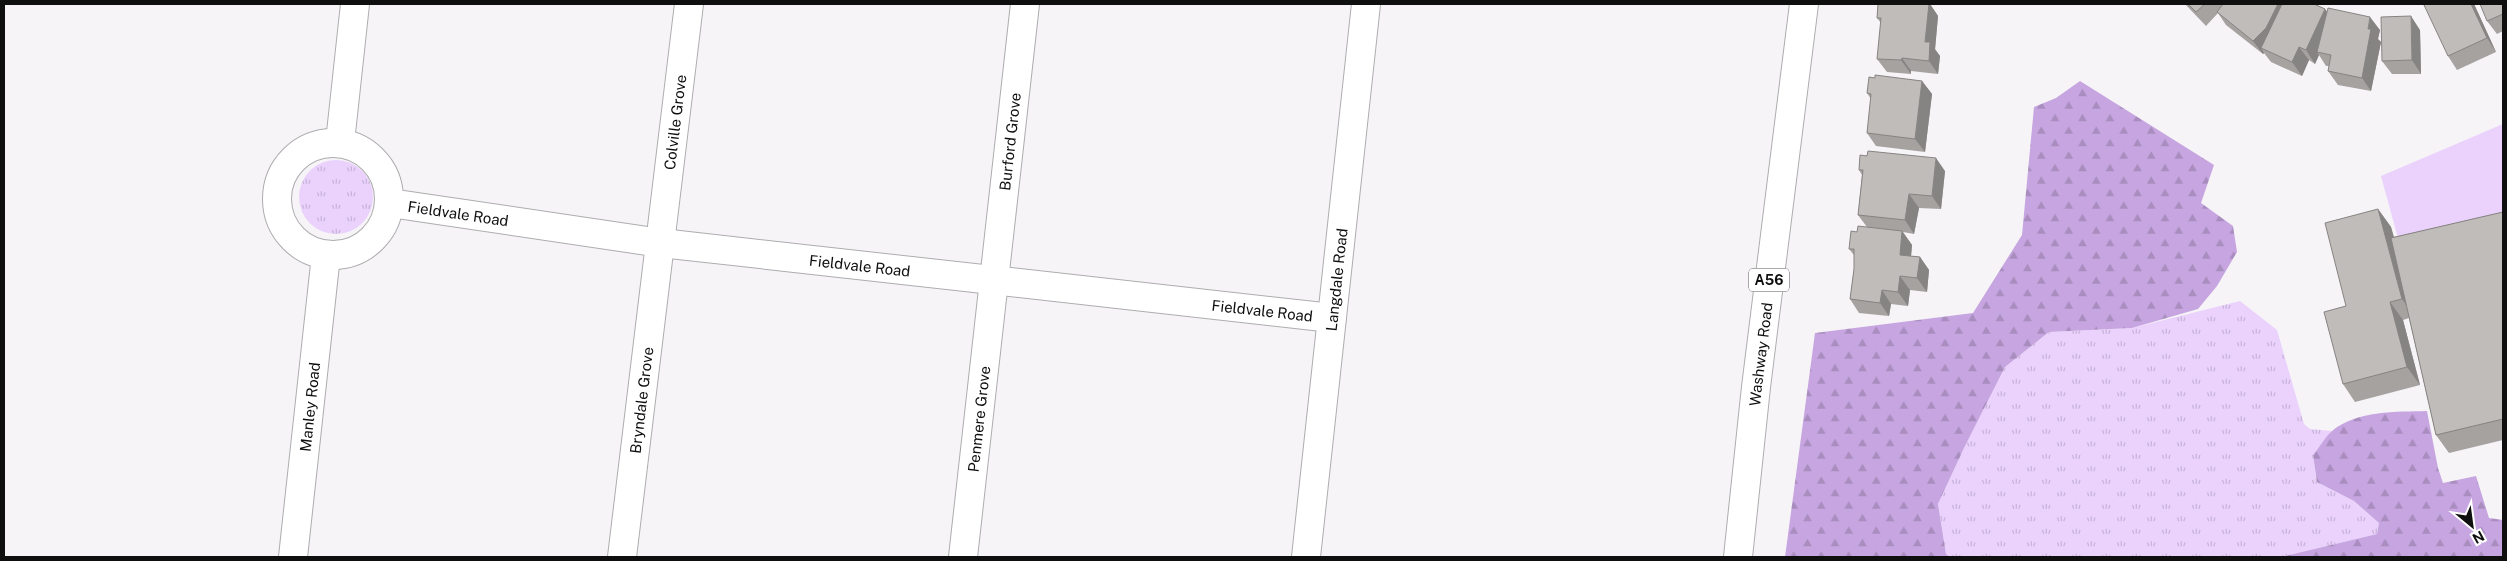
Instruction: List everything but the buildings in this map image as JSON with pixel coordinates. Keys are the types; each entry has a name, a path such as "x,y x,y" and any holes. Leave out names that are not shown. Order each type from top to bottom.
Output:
{"main road":[{"path":"340,142 354,4"},
{"name":"Colville Grove","path":"661,243 689,4"},
{"name":"Burford Grove","path":"995,281 1025,4"},
{"name":"Langdale Road","path":"1306,557 1366,4"},
{"name":"Washway Road","path":"1738,557 1756,387 1804,4"},
{"path":"340,142 356,147 371,157 382,170 388,186 390,203 385,221 376,236 361,248 344,255 326,255 307,249 291,237 281,221 276,202 279,182 288,164 302,151 321,144 340,142"},
{"name":"Fieldvale Road","path":"390,203 661,243 1332,318"},
{"name":"Bryndale Grove","path":"622,557 661,243"},
{"name":"Manley Road","path":"293,557 326,255"},
{"name":"Penmere Grove","path":"963,557 995,281"}],"green space":[{"path":"2080,81 2214,165 2201,203 2233,226 2237,252 2217,286 2198,309 2132,328 2049,332 2005,367 1938,504 1946,554 1950,557 1785,557 1815,333 1973,313 2022,235 2034,107 2056,98"},
{"path":"2503,124 2503,229 2402,253 2381,176"},
{"path":"329,160 343,160 357,166 367,176 373,190 373,204 367,218 357,228 343,234 329,234 315,228 305,218 299,204 299,190 305,176 315,166"},
{"path":"2240,301 2277,330 2304,424 2310,429 2332,431 2313,455 2317,482 2354,501 2379,523 2377,534 2281,557 1950,557 1946,554 1938,504 2005,367 2049,332 2132,328"},
{"path":"2427,411 2438,468 2443,483 2476,476 2489,518 2503,520 2503,557 2281,557 2377,534 2379,523 2354,501 2317,482 2313,455 2329,433 2342,424 2365,416 2390,412"}]}
